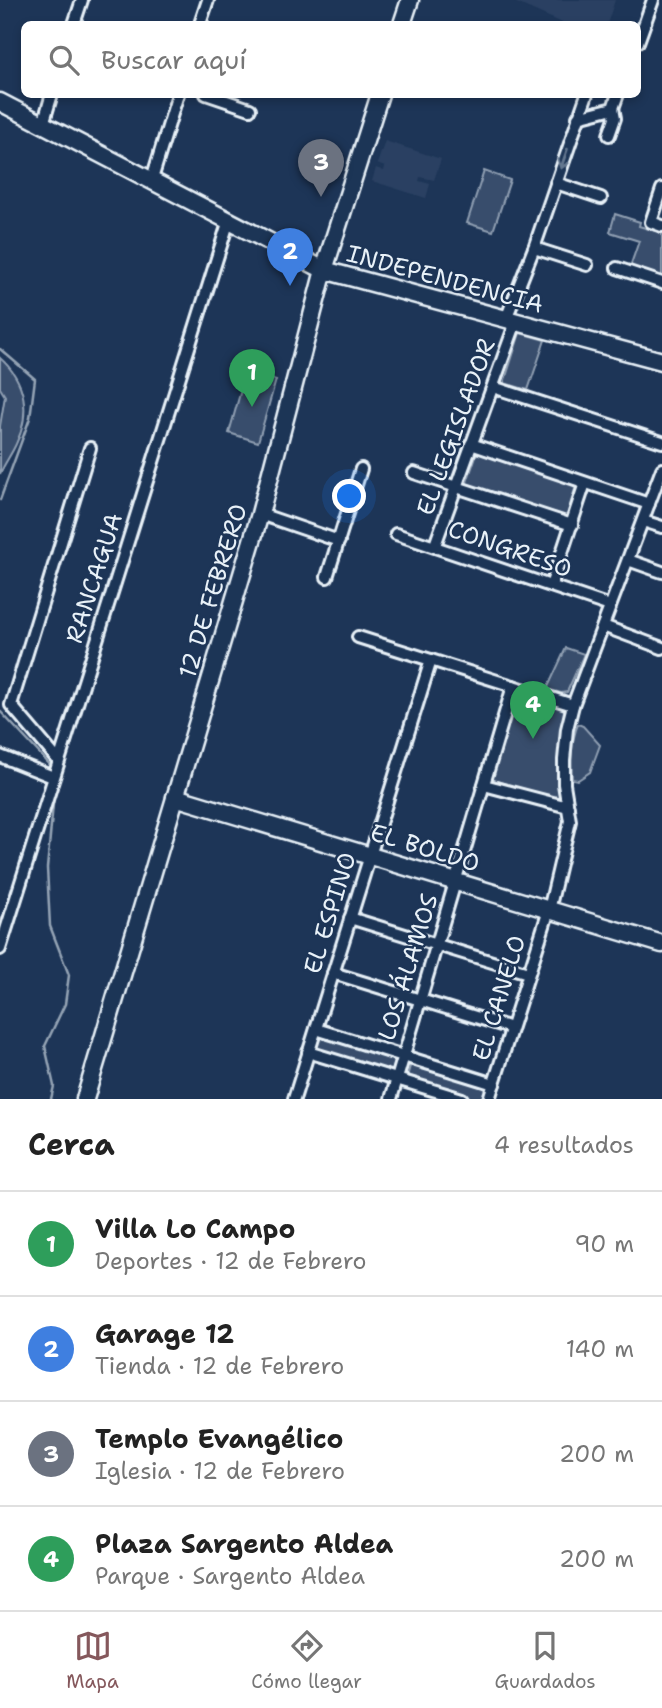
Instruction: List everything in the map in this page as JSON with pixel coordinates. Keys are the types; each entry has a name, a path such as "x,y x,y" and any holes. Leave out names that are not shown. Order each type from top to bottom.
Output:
{"street":[{"path":"75,21 82,0"},
{"path":"202,21 208,0"},
{"path":"403,21 410,0"},
{"path":"641,34 653,0"},
{"path":"43,124 51,98"},
{"path":"154,172 177,98"},
{"path":"218,98 250,109"},
{"name":"12 DE FEBRERO","path":"85,1099 260,514 324,270 379,98"},
{"name":"EL LEGISLADOR","path":"436,545 493,387 534,248 585,98"},
{"path":"609,135 615,118 613,108 617,98"},
{"name":"INDEPENDENCIA","path":"0,102 43,124 154,172 229,220 324,270 662,362"},
{"path":"578,117 613,108"},
{"path":"556,183 601,198"},
{"path":"657,224 662,190"},
{"name":"RANCAGUA","path":"0,949 229,220"},
{"path":"534,248 587,265"},
{"path":"617,268 662,283"},
{"path":"493,387 662,442"},
{"path":"471,444 649,504"},
{"path":"55,769 11,705 90,448"},
{"path":"327,577 361,469"},
{"name":"EL CANELO","path":"489,1099 548,909 570,821 564,784 564,760 573,705 662,469"},
{"path":"414,473 572,525"},
{"path":"551,586 585,484"},
{"path":"260,514 339,541"},
{"path":"643,520 662,527"},
{"name":"CONGRESO","path":"396,534 436,545 611,606"},
{"path":"628,560 662,572"},
{"path":"603,626 662,648"},
{"path":"358,637 573,705"},
{"name":"EL ESPINO","path":"294,1099 431,660"},
{"name":"LOS ÁLAMOS","path":"391,1099 513,686"},
{"path":"0,755 55,769"},
{"path":"484,785 568,807"},
{"name":"EL BOLDO","path":"174,797 661,941"},
{"path":"350,918 528,974"},
{"path":"333,973 511,1028"},
{"path":"316,1029 494,1084"},
{"path":"309,1052 461,1099"}],"shaded area":[{"path":"510,0 615,0 608,21 558,21"},
{"path":"385,141 441,159 434,180 420,177 419,181 430,184 426,198 372,181 376,168 384,171 385,167 377,164"},
{"path":"484,171 510,180 493,231 467,223"},
{"path":"615,214 640,222 639,226 662,233 662,278 630,267 639,241 610,232"},
{"path":"520,333 545,340 528,390 504,383"},
{"path":"0,358 16,377 24,409 21,432 0,474 0,426 5,396 0,388"},
{"path":"246,372 276,380 258,442 229,433"},
{"path":"483,452 573,482 575,489 566,518 465,488 477,453"},
{"path":"566,648 584,654 567,692 561,693 547,689"},
{"path":"524,695 564,707 561,795 553,800 491,779 515,700"},
{"path":"578,724 600,745 590,772 578,780 572,779 572,765"},
{"path":"321,1032 397,1056 391,1074 315,1049"},
{"path":"411,1063 487,1088 484,1099 463,1099 406,1080"}],"waterway":[{"path":"0,349 35,379 30,418 0,500"},
{"path":"0,711 53,768"},
{"path":"51,1099 54,1086 45,1046 65,1004 69,975 50,926 47,868 54,794"}],"place":[{"name":"Templo Evangélico","path":"321,197"},
{"name":"Garage 12","path":"290,286"},
{"name":"Villa Lo Campo","path":"252,407"},
{"name":"Plaza Sargento Aldea","path":"533,739"}]}
